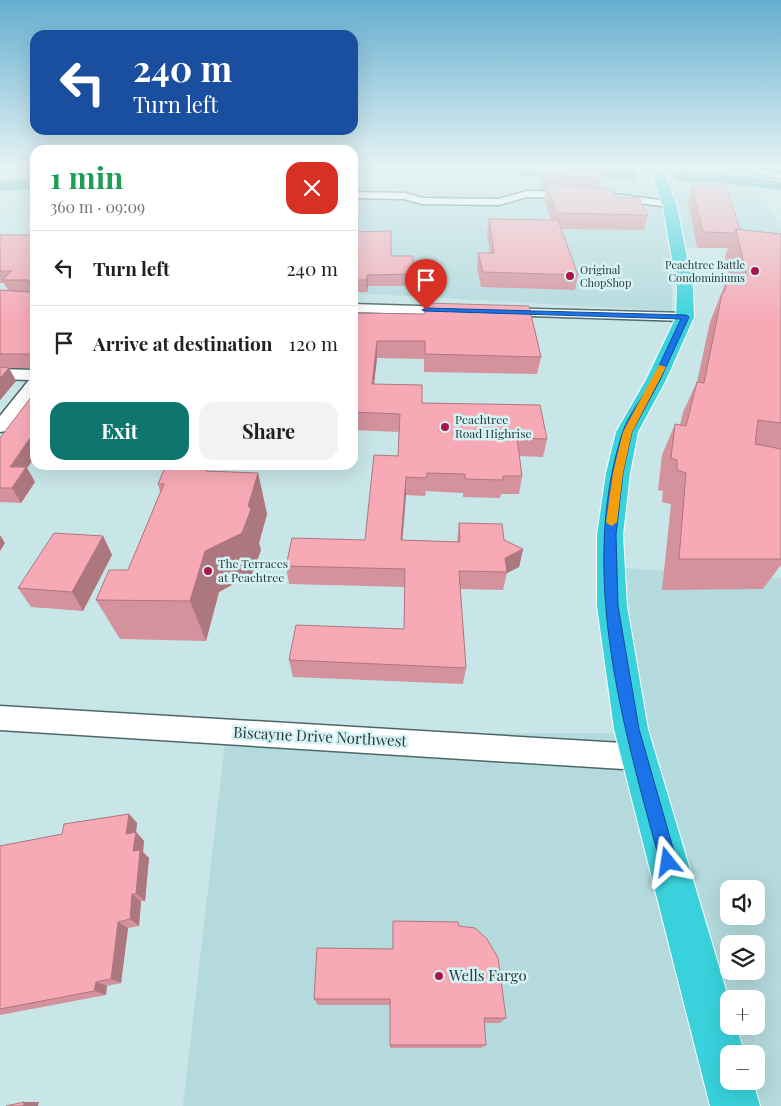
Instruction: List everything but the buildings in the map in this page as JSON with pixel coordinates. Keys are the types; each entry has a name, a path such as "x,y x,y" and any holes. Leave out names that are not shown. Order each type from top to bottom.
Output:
{"highway":[{"path":"671,219 685,288 686,317 656,380 627,432 618,473 610,535 612,606 631,729 735,1106"}],"street":[{"path":"358,308 467,311"},
{"path":"487,312 686,317"},
{"path":"0,374 30,375"},
{"path":"0,427 30,388"},
{"name":"Biscayne Drive Northwest","path":"0,718 639,757"}],"shaded area":[{"path":"358,219 776,219 781,226 781,246 672,248 672,311 358,293"},
{"path":"608,567 781,578 781,1106 183,1106 226,734 628,733"}],"slow traffic":[{"path":"612,522 618,473 627,432 662,367"}],"place":[{"name":"Peachtree Battle Condominiums","path":"755,271"},
{"name":"Original ChopShop","path":"570,276"},
{"name":"Peachtree Road Highrise","path":"445,427"},
{"name":"The Terraces at Peachtree","path":"208,571"},
{"name":"Wells Fargo","path":"439,976"}],"route":[{"path":"426,310 686,317 656,380 627,432 618,473 610,535 612,606 631,729 668,862"}]}
